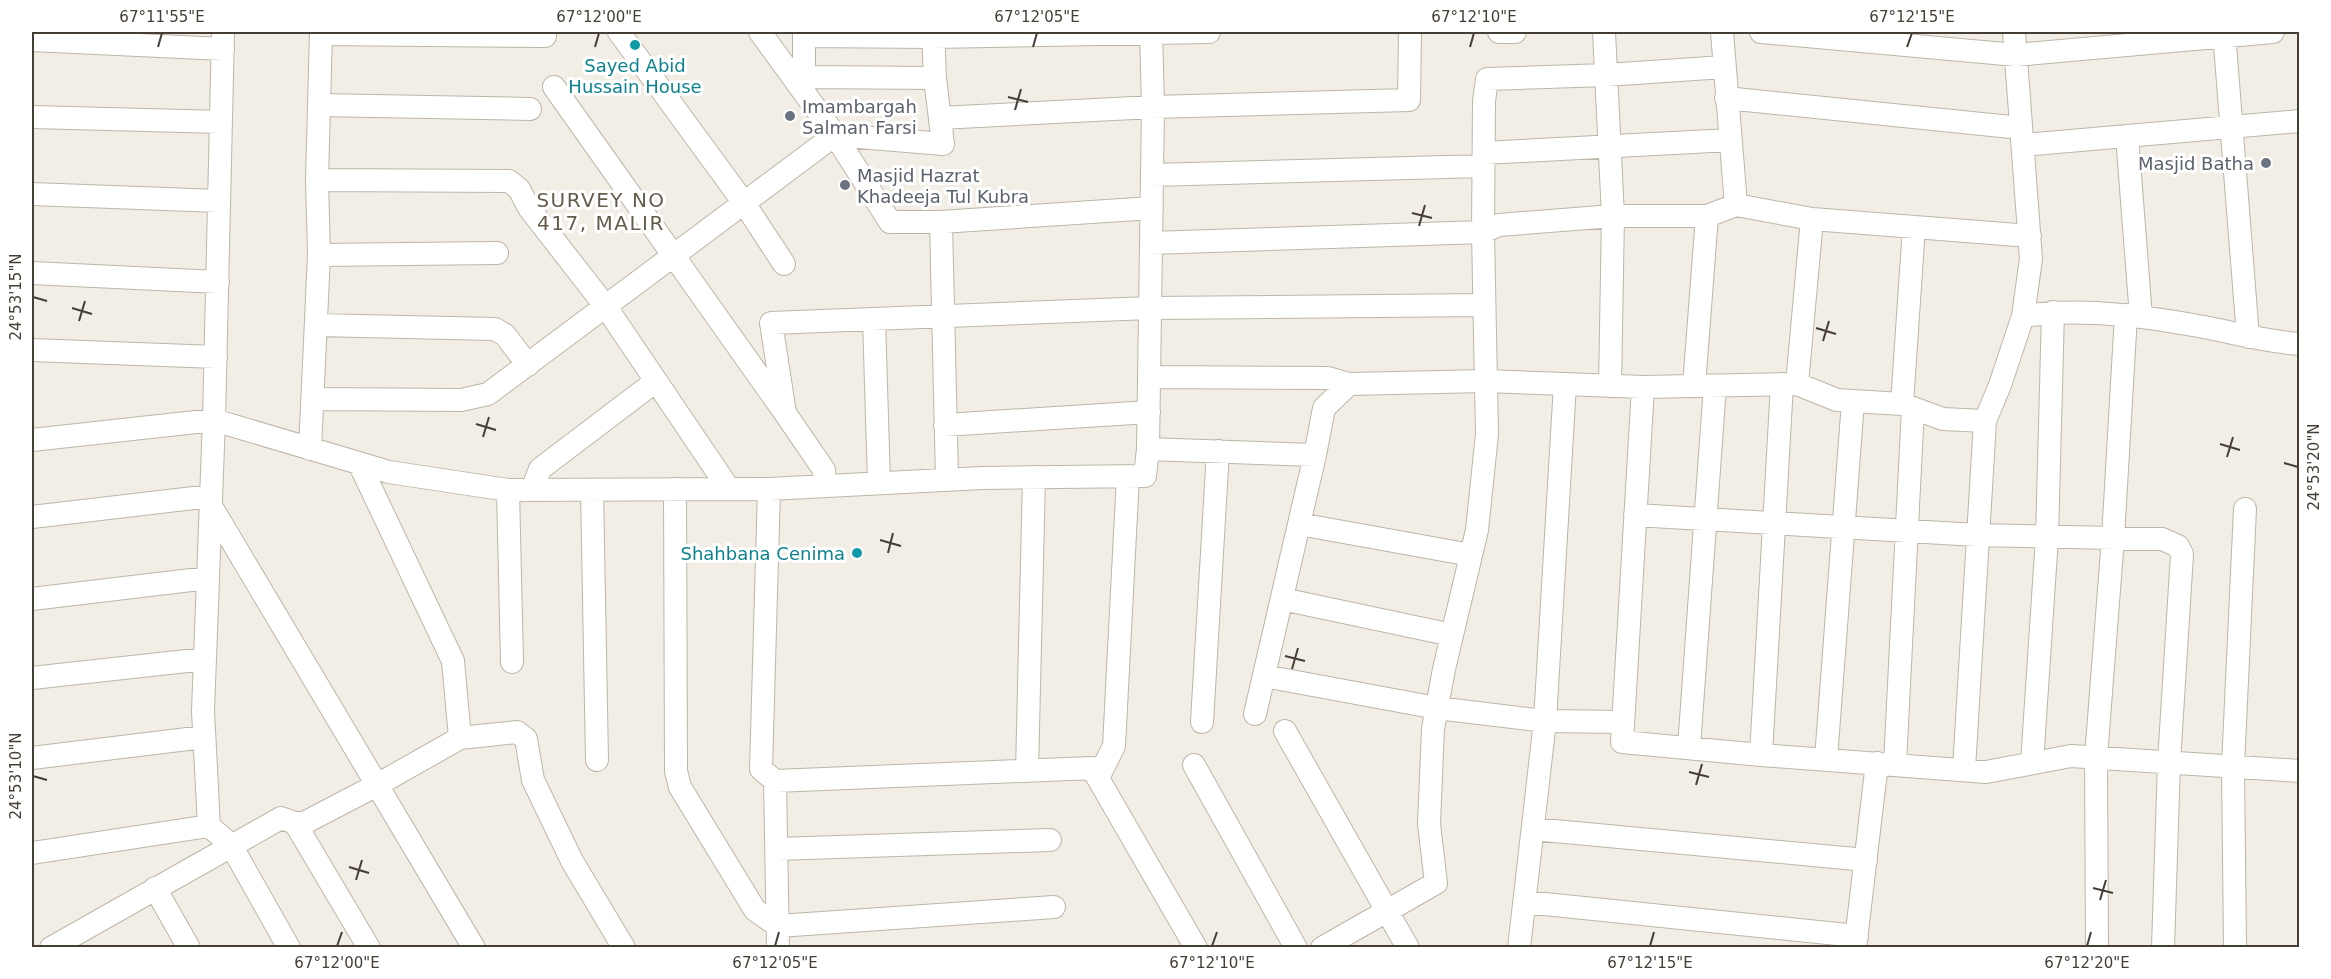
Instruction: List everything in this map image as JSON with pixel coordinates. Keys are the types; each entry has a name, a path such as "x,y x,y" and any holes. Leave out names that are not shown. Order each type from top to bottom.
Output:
{"street":[{"path":"619,32 744,203 784,264"},
{"path":"760,32 804,84 890,222 941,222 1152,208"},
{"path":"32,440 214,420 389,472 508,490 769,489 947,480 1145,476 1149,412 1152,208 1151,32"},
{"path":"804,84 804,34 1209,32"},
{"path":"940,118 1153,107 1409,100 1410,32"},
{"path":"1499,32 1515,32"},
{"path":"1604,32 1613,216 1610,386"},
{"path":"1722,32 1736,205"},
{"path":"1761,32 2016,55 2224,33 2273,32"},
{"path":"1964,769 1985,421 2000,385 2023,316 2031,259 2014,32"},
{"path":"310,449 319,255 317,180 321,33 545,36"},
{"path":"2224,33 2248,337"},
{"path":"314,399 461,400 488,394 835,135 943,144 935,78 933,34"},
{"path":"32,40 223,40 216,357 205,659 204,737 209,826 231,845 289,948"},
{"path":"1322,948 1436,883 1429,824 1433,729 1477,530 1487,434 1483,160 1484,101 1487,80 1606,75 1724,66"},
{"path":"804,84 935,78"},
{"path":"554,87 675,255 824,470 825,486"},
{"path":"1726,98 2022,136 2127,136 2300,121"},
{"path":"319,105 530,109"},
{"path":"32,117 221,122"},
{"path":"2097,948 2096,757 2113,538 2134,316 2127,136"},
{"path":"1152,175 1483,160 1610,147 1730,140"},
{"path":"317,180 509,181 519,189 529,208 606,307 729,489"},
{"path":"32,194 219,201"},
{"path":"1151,243 1483,232 1499,225 1613,216 1707,216 1736,205 1812,219 2030,236"},
{"path":"1689,747 1705,519 1707,216"},
{"path":"1761,755 1774,524 1812,219"},
{"path":"941,222 947,480"},
{"path":"1524,902 1856,942 1866,860 1886,764 1907,530 1908,406 1914,227"},
{"path":"319,255 497,254"},
{"path":"32,273 218,282"},
{"path":"785,413 771,323 1150,308 1484,305"},
{"path":"2023,316 2054,312 2134,316 2300,345"},
{"path":"2032,763 2047,537 2054,312"},
{"path":"874,320 879,483"},
{"path":"316,325 495,329 505,335 528,365"},
{"path":"32,350 216,357"},
{"path":"1149,377 1328,378 1349,384 1485,381 1643,387 1790,384 1837,400 1908,406 1943,420 1985,421"},
{"path":"532,490 540,469 656,381"},
{"path":"1255,714 1324,408 1349,384"},
{"path":"1519,948 1545,721 1565,384"},
{"path":"1643,387 1622,742 1986,772 2072,756 2300,771"},
{"path":"1826,759 1853,401"},
{"path":"945,425 1149,412"},
{"path":"1148,449 1315,455"},
{"path":"1202,722 1218,451"},
{"path":"359,463 453,661 460,738"},
{"path":"1098,778 1114,746 1128,476"},
{"path":"1027,771 1034,477"},
{"path":"675,489 676,771 680,787 774,940"},
{"path":"769,489 761,769 775,781 1092,768 1196,948"},
{"path":"508,490 512,662"},
{"path":"592,490 597,760"},
{"path":"32,517 211,501"},
{"path":"211,501 474,948"},
{"path":"2235,948 2233,766 2245,509"},
{"path":"1635,515 1977,535 2162,539 2178,546 2182,554 2169,762 2163,948"},
{"path":"1299,524 1472,555"},
{"path":"32,599 208,578"},
{"path":"1282,599 1452,635"},
{"path":"32,678 205,659"},
{"path":"1264,676 1437,708 1545,721 1623,722"},
{"path":"51,948 80,940 155,888 281,818 295,823 304,823 460,738 517,732 526,739 533,780 572,861 624,948"},
{"path":"1285,732 1408,948"},
{"path":"32,758 204,737"},
{"path":"1194,765 1296,948"},
{"path":"774,940 777,849 775,781"},
{"path":"295,823 369,948"},
{"path":"32,853 209,826"},
{"path":"1533,829 1866,860"},
{"path":"777,849 1050,840"},
{"path":"155,888 189,948"},
{"path":"774,940 1054,907"}],"place":[{"name":"Sayed Abid Hussain House","path":"635,45"},
{"name":"Imambargah Salman Farsi","path":"790,116"},
{"name":"Masjid Batha","path":"2266,163"},
{"name":"Masjid Hazrat Khadeeja Tul Kubra","path":"845,185"},
{"name":"Shahbana Cenima","path":"857,553"}],"district":[{"name":"SURVEY NO 417, MALIR","path":"601,212"}]}
